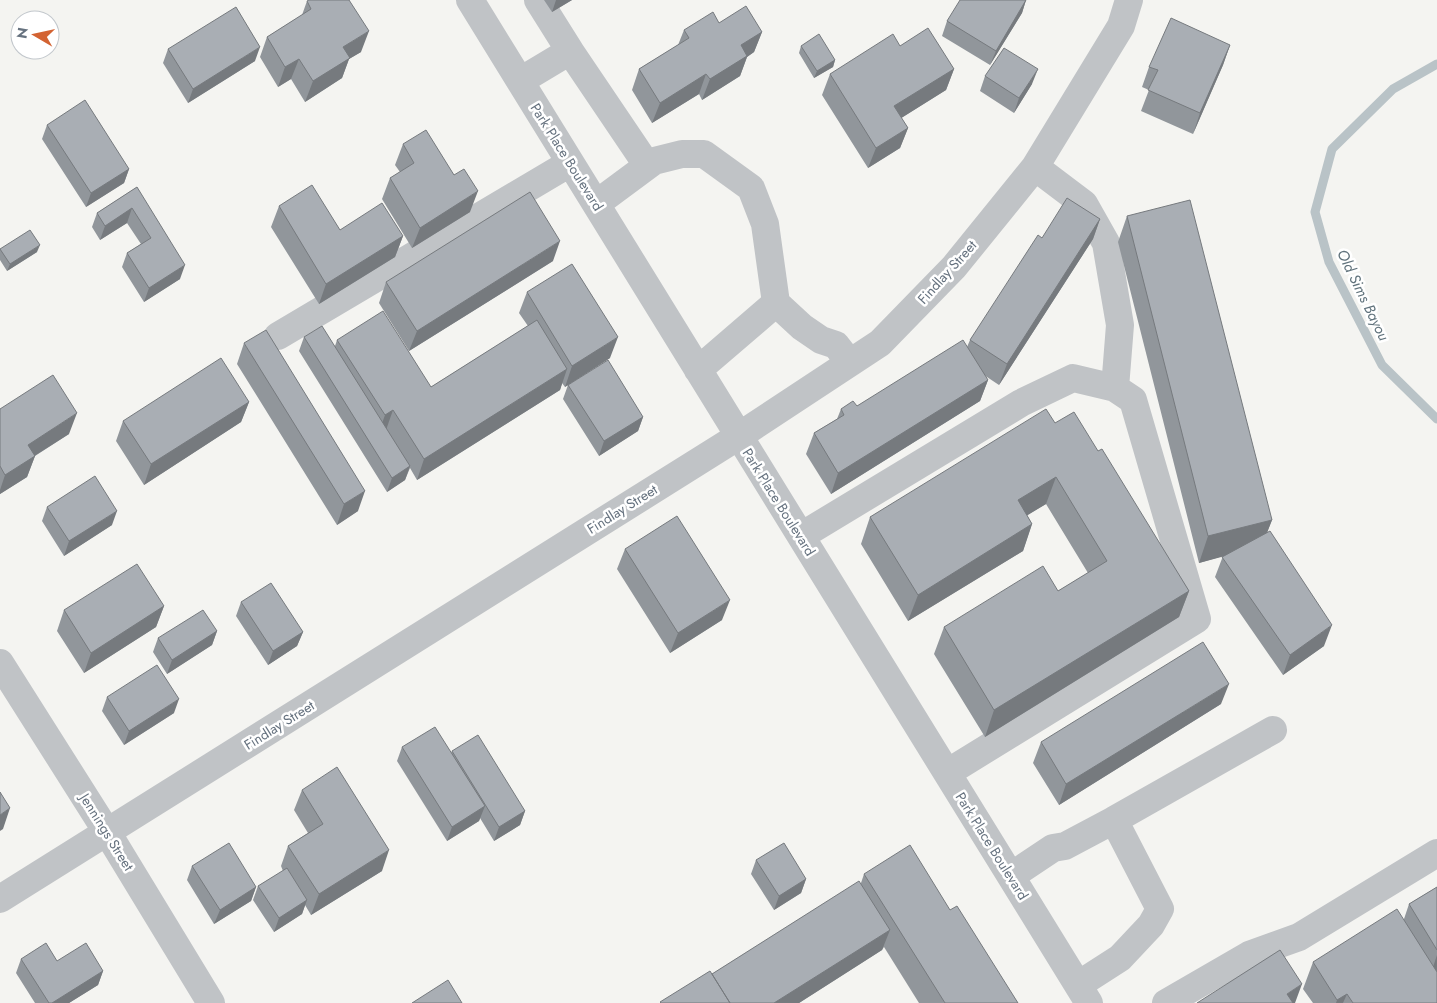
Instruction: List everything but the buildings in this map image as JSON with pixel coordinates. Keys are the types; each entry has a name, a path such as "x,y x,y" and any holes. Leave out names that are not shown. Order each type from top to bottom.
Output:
{"street":[{"name":"Park Place Boulevard","path":"470,0 1084,994"},
{"path":"538,0 647,165"},
{"name":"Findlay Street","path":"0,899 739,436 880,343 954,267 1035,167 1121,26 1129,0"},
{"path":"520,81 570,51"},
{"path":"596,204 654,161 682,154 704,154 751,188 765,224 776,303 802,327 821,340 836,345 850,363"},
{"path":"278,336 570,163"},
{"path":"1035,167 1084,204 1106,243 1120,325 1115,388"},
{"path":"698,370 776,303"},
{"path":"800,536 1021,403 1073,378 1115,388 1133,400 1197,619 947,773"},
{"name":"Jennings Street","path":"0,663 107,832 211,1003"},
{"path":"1010,876 1053,848 1065,846 1114,820 1274,730"},
{"path":"1084,994 1151,925 1160,909 1114,820"},
{"path":"1166,1003 1249,955 1299,937 1437,853"}],"waterway":[{"name":"Old Sims Bayou","path":"1437,64 1393,89 1332,149 1315,212 1329,262 1382,365 1437,419"}]}
